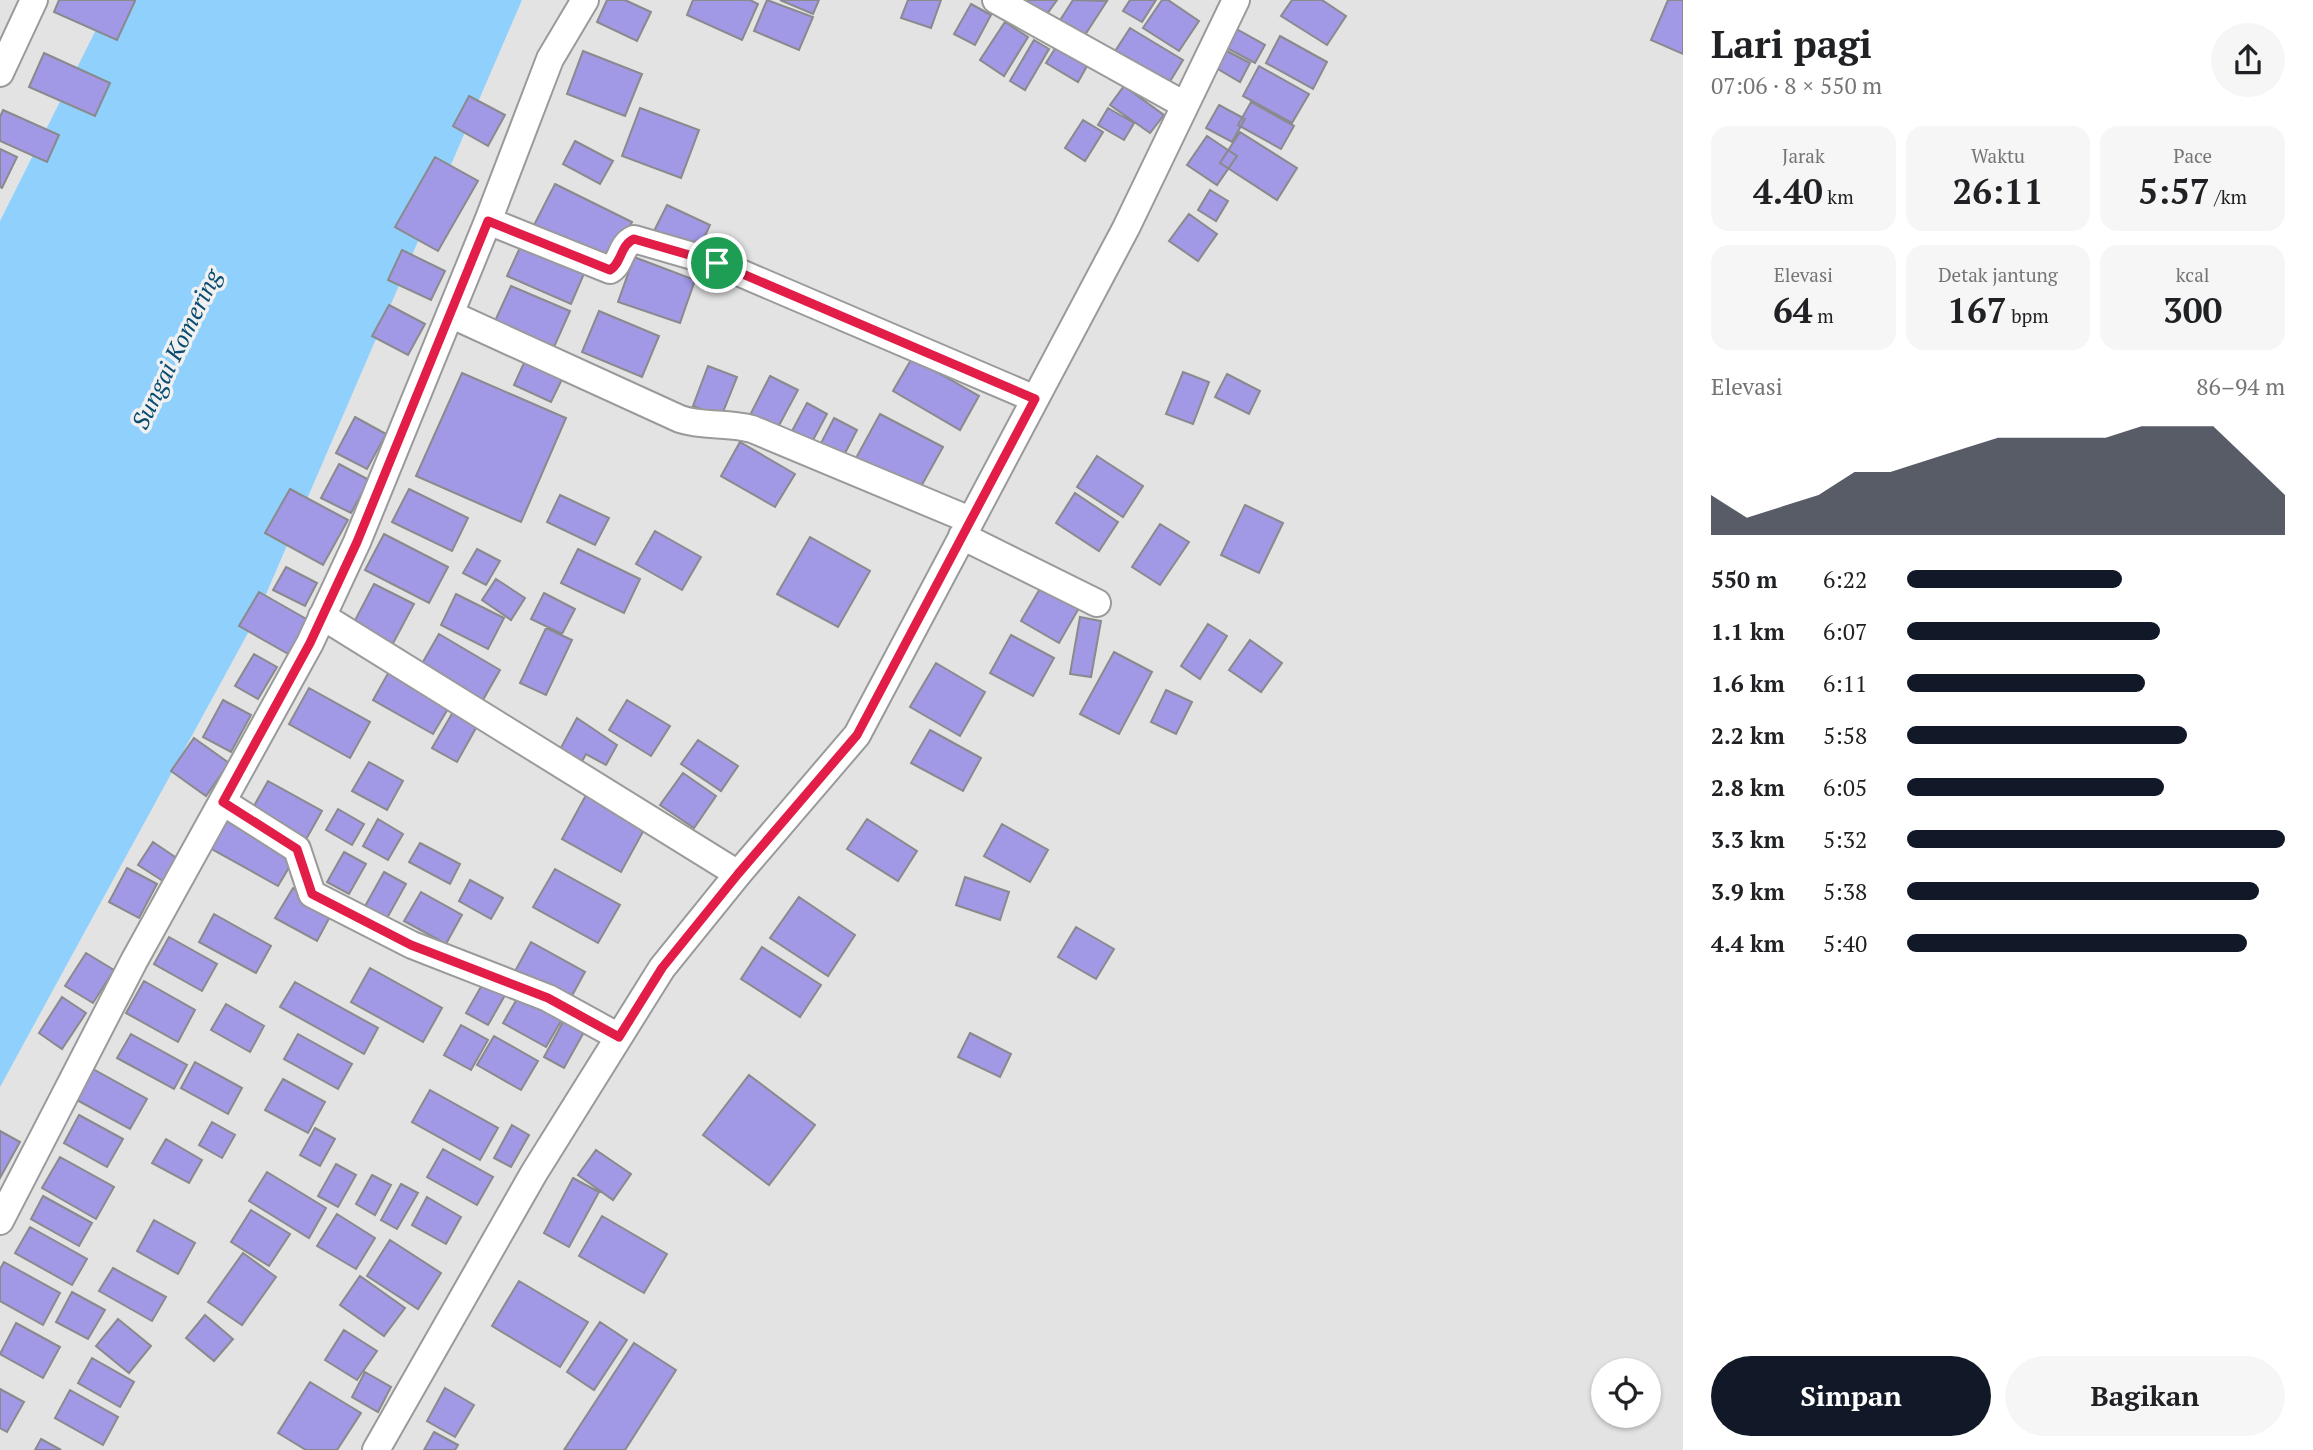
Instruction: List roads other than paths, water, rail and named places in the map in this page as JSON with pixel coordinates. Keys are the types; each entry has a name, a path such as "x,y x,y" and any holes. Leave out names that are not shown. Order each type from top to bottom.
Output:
{"street":[{"path":"0,1221 104,1019 322,616 357,542 488,221 550,59 585,0"},
{"path":"996,0 1183,104"},
{"path":"376,1450 534,1173 662,968 857,735 1126,228 1183,104 1236,0"},
{"path":"0,73 25,3"},
{"path":"488,221 610,270 617,263 626,244 634,239 703,258 1035,399"},
{"path":"450,314 693,424 730,424 752,429 966,528 1097,603"},
{"path":"322,616 738,874"},
{"path":"223,802 297,849 312,894 411,945 548,998 619,1037"}],"water":[{"name":"Sungai Komering","path":"111,0 522,0 254,622 0,1087 0,221"}]}
